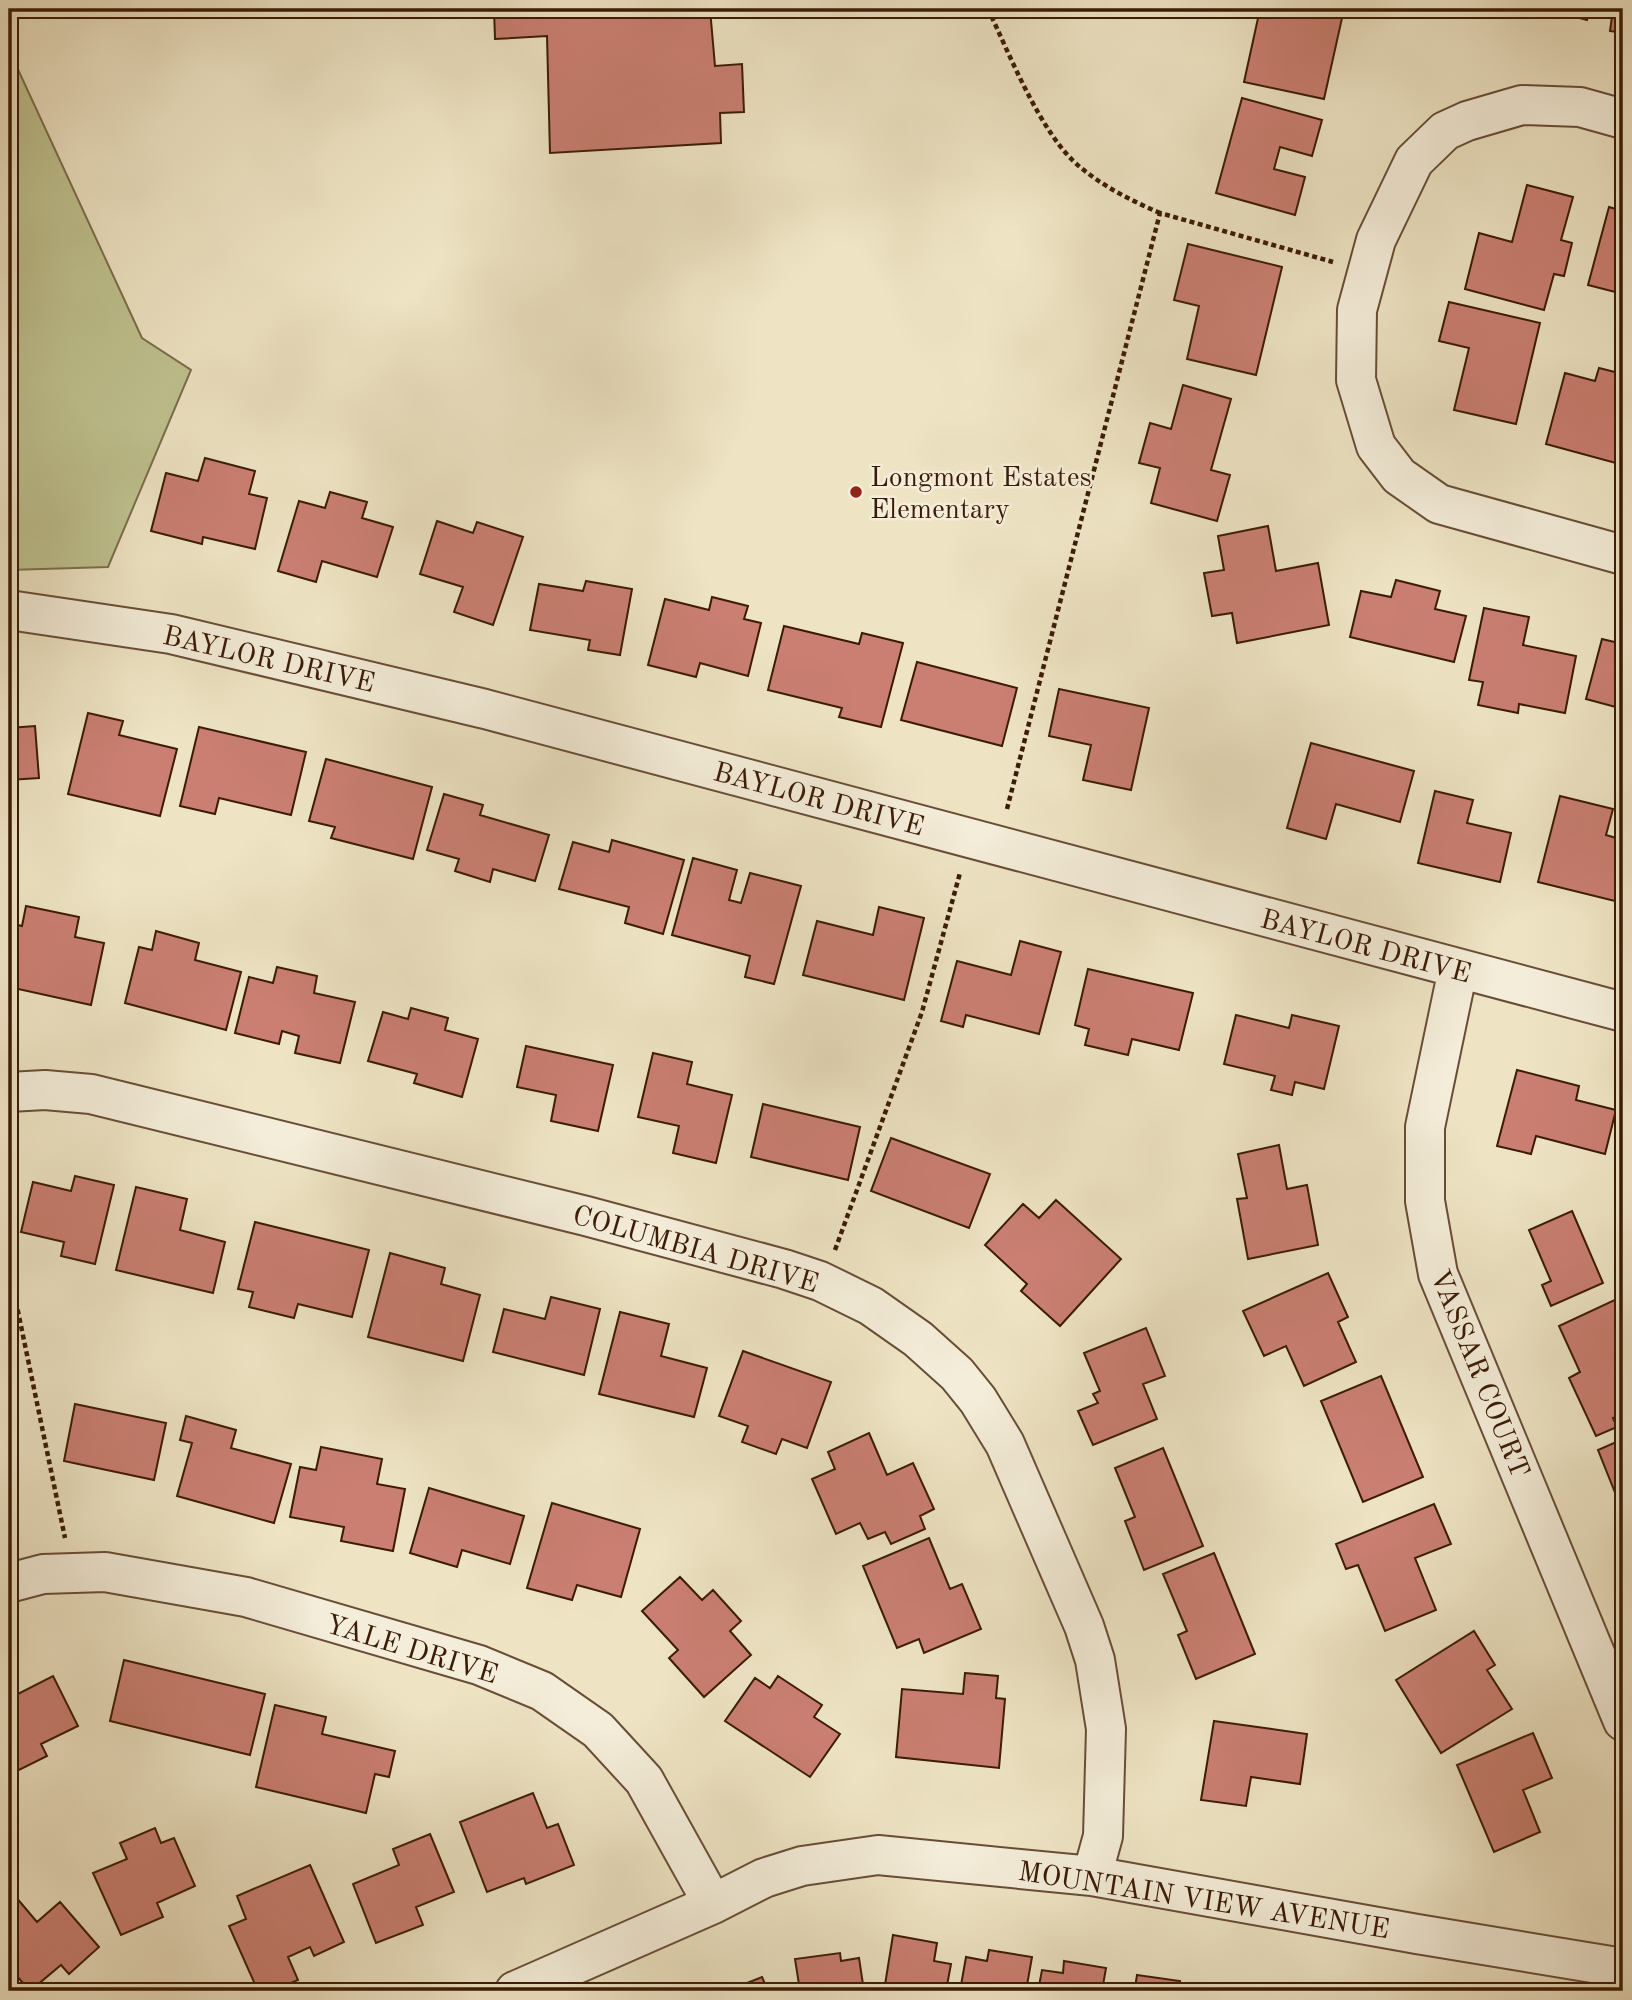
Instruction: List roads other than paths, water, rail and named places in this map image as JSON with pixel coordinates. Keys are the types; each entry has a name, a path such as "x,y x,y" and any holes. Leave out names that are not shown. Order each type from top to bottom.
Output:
{"street":[{"path":"1623,119 1580,107 1522,105 1466,121 1445,131 1414,160 1376,240 1367,272 1357,310 1356,380 1376,446 1399,476 1439,504 1623,555"},
{"name":"BAYLOR DRIVE","path":"9,610 171,634 485,709 1623,1012"},
{"name":"VASSAR COURT","path":"1458,970 1425,1127 1424,1201 1438,1274 1623,1721"},
{"name":"COLUMBIA DRIVE","path":"9,1092 45,1090 91,1094 586,1216 784,1269 820,1281 871,1306 918,1339 957,1374 978,1400 1005,1444 1084,1626 1095,1660 1106,1730 1103,1836 1092,1876"},
{"name":"YALE DRIVE","path":"9,1583 43,1574 105,1572 246,1597 479,1665 542,1691 598,1730 643,1780 713,1904"},
{"name":"MOUNTAIN VIEW AVENUE","path":"515,1991 713,1904 764,1878 802,1866 878,1855 1092,1876 1623,1968"}],"place":[{"name":"Longmont Estates Elementary","path":"856,492"}]}
